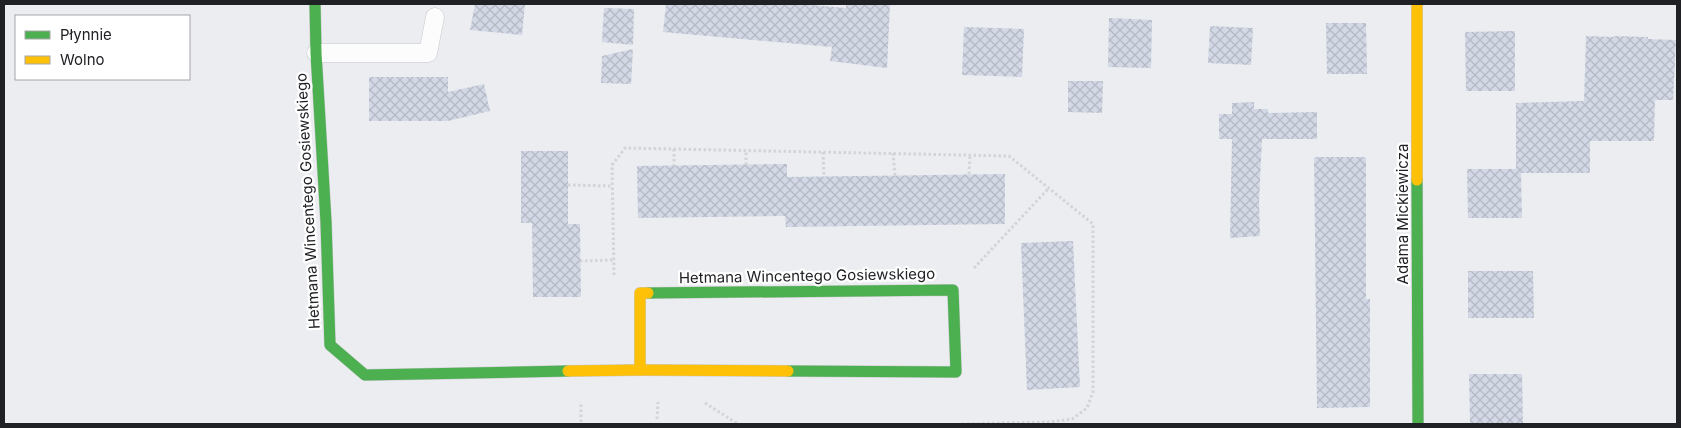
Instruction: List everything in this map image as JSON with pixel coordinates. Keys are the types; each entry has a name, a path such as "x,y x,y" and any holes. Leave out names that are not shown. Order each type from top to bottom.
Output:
{"street":[{"name":"Hetmana Wincentego Gosiewskiego","path":"315,4 330,345 365,375 640,370 956,372 952,290 640,293 640,370"},
{"name":"Adama Mickiewicza","path":"1417,4 1418,424"}],"lane":[{"path":"316,53 428,54 435,17"}],"path":[{"path":"614,280 612,165 625,148 1010,156 1093,224 1093,392 1088,408 1072,419 1028,423 961,424"},
{"path":"674,149 674,166"},
{"path":"746,150 746,165"},
{"path":"823,152 824,176"},
{"path":"893,154 895,175"},
{"path":"969,174 970,155"},
{"path":"568,185 613,186"},
{"path":"952,290 1050,188"},
{"path":"580,260 614,260"},
{"path":"657,419 658,395"},
{"path":"581,396 581,422"},
{"path":"698,399 738,424"}],"building":[{"path":"475,4 525,4 522,35 470,30"},
{"path":"666,4 800,4 846,8 846,4 890,4 887,68 830,61 832,47 663,32"},
{"path":"604,8 634,9 633,45 602,42"},
{"path":"1109,18 1152,20 1151,68 1108,67"},
{"path":"1326,23 1366,23 1367,74 1327,74"},
{"path":"1210,26 1253,28 1251,65 1208,63"},
{"path":"964,27 1024,29 1022,77 962,75"},
{"path":"1515,31 1515,91 1466,91 1465,32"},
{"path":"1586,36 1648,37 1648,39 1676,40 1673,100 1655,100 1654,141 1590,141 1590,173 1521,173 1522,218 1468,218 1467,169 1516,169 1516,103 1584,101"},
{"path":"633,49 631,84 601,83 602,56"},
{"path":"369,77 448,77 448,92 484,84 490,111 448,121 369,121"},
{"path":"1068,81 1103,81 1102,113 1068,112"},
{"path":"1254,102 1254,109 1268,109 1268,113 1317,112 1317,139 1262,139 1259,201 1260,236 1230,238 1232,139 1219,139 1219,114 1232,114 1232,103"},
{"path":"521,151 568,151 568,224 580,224 581,297 533,297 532,223 521,223"},
{"path":"1314,157 1366,157 1366,299 1370,299 1370,407 1317,408"},
{"path":"787,164 787,177 1005,174 1005,224 786,227 785,216 638,218 637,166"},
{"path":"1073,241 1080,387 1027,390 1021,243"},
{"path":"1468,271 1533,271 1534,318 1468,318"},
{"path":"1469,374 1522,374 1523,424 1470,424"}],"traffic: fast":[{"path":"315,4 330,345 365,375 568,371"},
{"path":"1417,180 1418,424"},
{"path":"648,293 953,290 956,372 788,371"}],"traffic: slow":[{"path":"1417,4 1417,180"},
{"path":"640,370 640,293 648,293"},
{"path":"568,371 788,371"}]}
